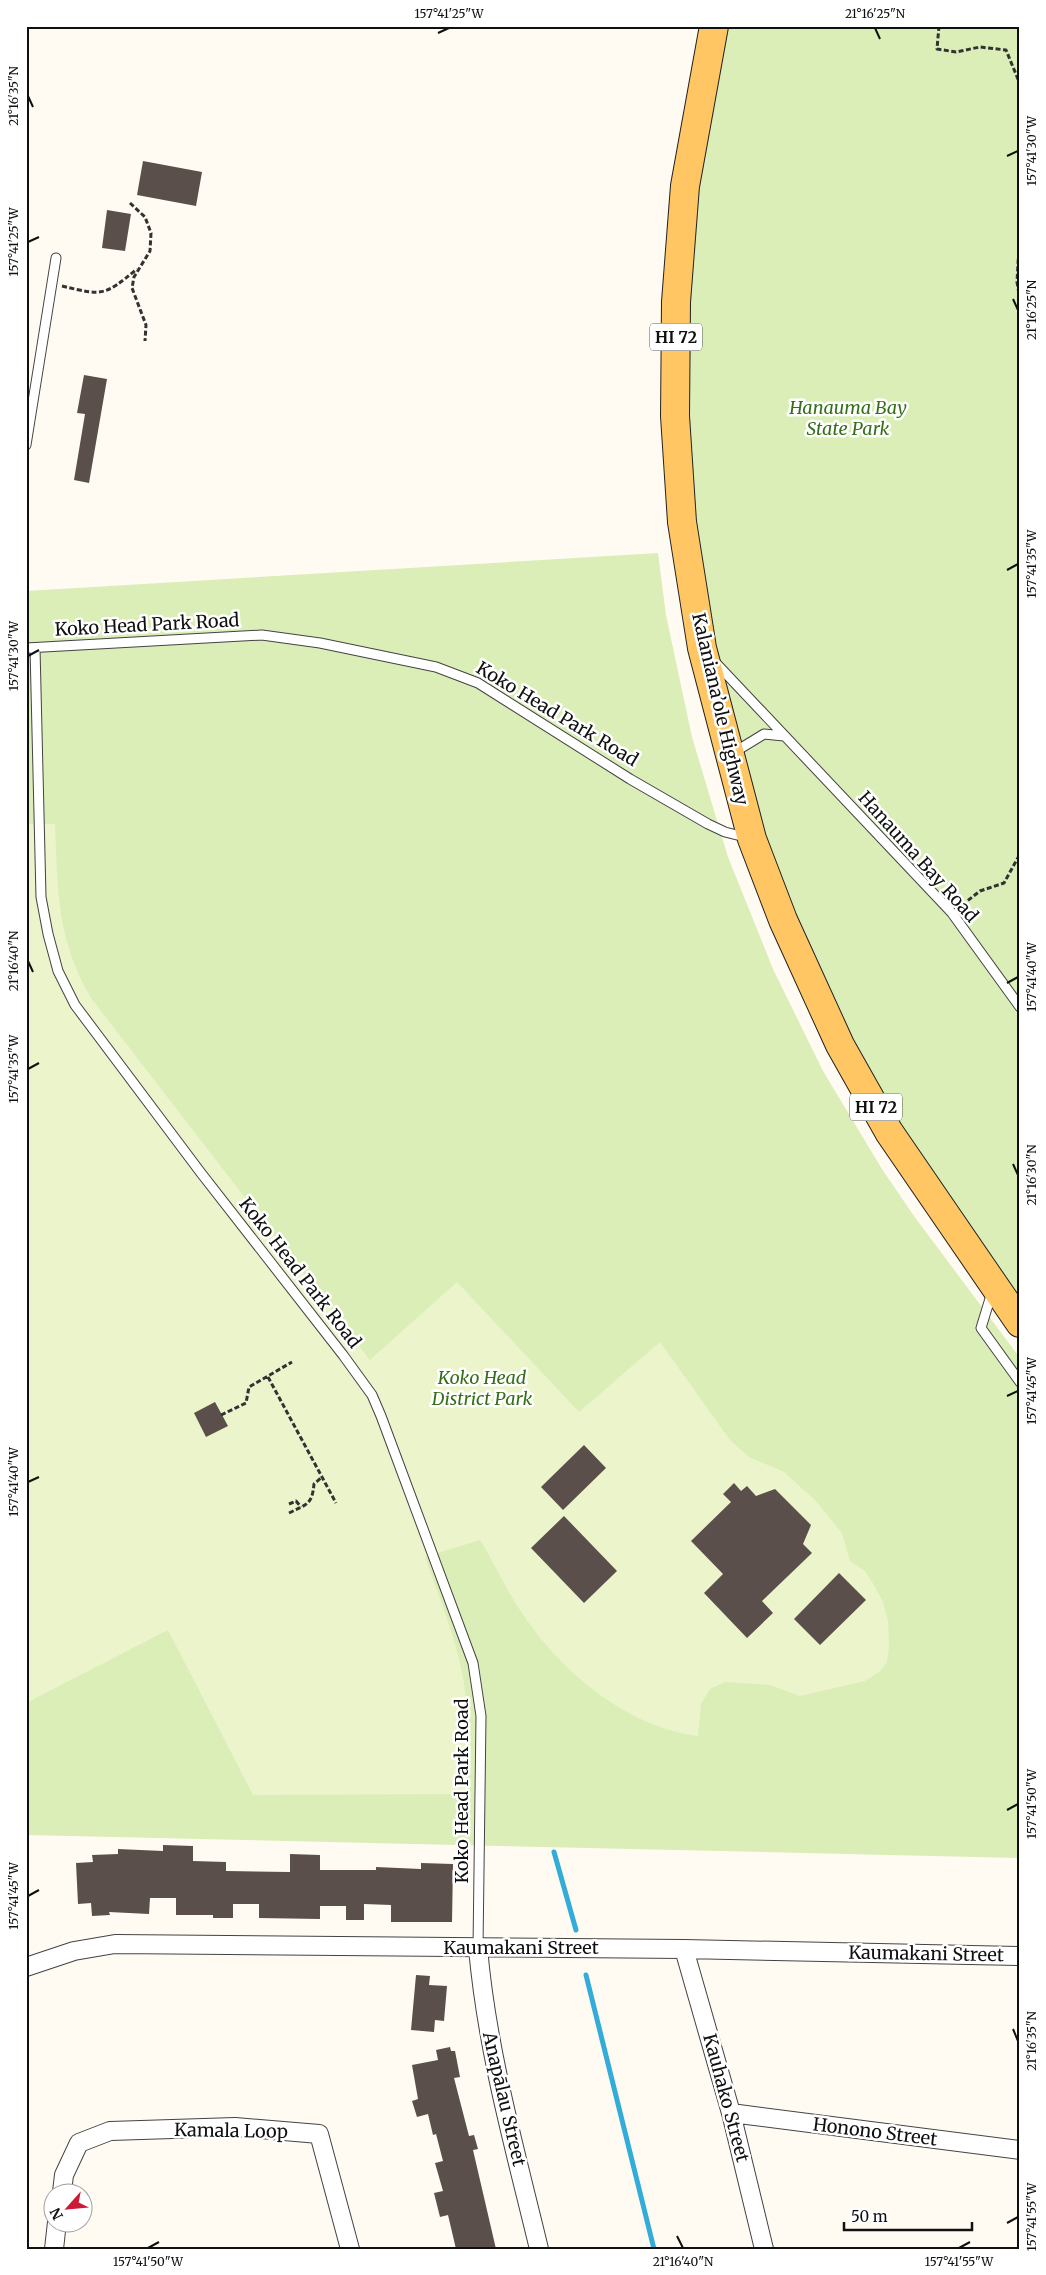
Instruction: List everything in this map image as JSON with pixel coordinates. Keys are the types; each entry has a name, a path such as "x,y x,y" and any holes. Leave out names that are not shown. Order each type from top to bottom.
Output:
{"main road":[{"name":"Kalaniana’ole Highway","path":"714,26 685,186 676,302 675,416 682,522 702,648 752,839 783,920 840,1045 889,1132 1020,1323"}],"street":[{"name":"Kaumakani Street","path":"26,1967 74,1951 115,1944 684,1949 1020,1956"},
{"name":"Anapālau Street","path":"478,1948 483,2003 494,2060 539,2249"},
{"name":"Kauhako Street","path":"684,1949 731,2113 764,2249"},
{"name":"Honono Street","path":"731,2113 1020,2150"},
{"name":"Kamala Loop","path":"63,2182 64,2175 78,2143 110,2131 235,2127 319,2134 350,2249"},
{"path":"54,2249 57,2232"}],"lane":[{"path":"26,445 56,258"},
{"name":"Koko Head Park Road","path":"478,1948 481,1716 473,1663 414,1501 372,1395 75,1006 58,971 41,897 30,648 262,636 320,643 431,666 478,682 630,778 708,824 725,832 752,839"},
{"name":"Hanauma Bay Road","path":"702,648 952,914 1020,1007"},
{"path":"729,756 764,734 784,736"},
{"path":"994,1287 981,1328 1020,1382"}],"path":[{"path":"939,26 937,49 956,52 980,47 1006,50 1020,84"},
{"path":"130,204 145,217 151,233 150,251 134,277 132,288 146,325 145,341"},
{"path":"1020,229 1017,282 1020,300"},
{"path":"53,284 103,293 113,289 142,266"},
{"path":"952,914 980,891 1004,883 1020,854"},
{"path":"221,1415 246,1403 249,1387 292,1362"},
{"path":"268,1377 336,1502"},
{"path":"289,1513 312,1499 314,1484 322,1477"},
{"path":"289,1504 296,1501 301,1507"}],"green space":[{"name":"Hanauma Bay State Park","path":"714,26 1020,26 1020,1323 840,1045 729,756 675,416"},
{"name":"Koko Head District Park","path":"658,553 666,615 692,737 728,857 773,969 823,1071 882,1169 914,1216 1020,1358 1020,1858 26,1835 26,591"},
{"path":"26,824 55,824 58,892 65,934 71,955 91,998 370,1360 457,1282 579,1412 660,1342 730,1440 749,1457 784,1472 817,1502 842,1533 850,1561 865,1571 883,1602 888,1621 889,1647 887,1662 879,1672 865,1681 800,1696 770,1685 725,1682 710,1689 701,1704 698,1736 672,1731 622,1709 577,1677 558,1658 524,1616 480,1540 425,1557 452,1632 463,1678 468,1722 468,1794 253,1795 168,1630 26,1703"}],"building":[{"path":"143,161 202,172 196,206 137,195"},
{"path":"107,210 131,214 125,251 102,248"},
{"path":"84,375 107,379 89,483 74,480 85,414 77,413"},
{"path":"215,1402 228,1426 206,1437 194,1413"},
{"path":"584,1445 606,1468 563,1510 541,1487"},
{"path":"734,1483 741,1491 747,1486 756,1496 775,1489 811,1525 803,1544 812,1553 762,1601 773,1613 747,1638 704,1593 723,1574 691,1541 731,1502 723,1494"},
{"path":"564,1516 617,1571 584,1603 531,1548"},
{"path":"839,1573 866,1600 820,1645 794,1619"},
{"path":"163,1845 193,1846 193,1861 226,1862 226,1871 290,1872 290,1854 320,1855 320,1870 376,1870 376,1867 421,1869 421,1863 453,1864 452,1922 391,1922 391,1905 364,1904 364,1920 346,1920 346,1906 320,1906 320,1919 259,1918 259,1904 233,1904 233,1918 213,1918 213,1915 176,1915 176,1898 150,1898 149,1914 109,1912 110,1915 92,1916 91,1903 78,1904 76,1863 93,1862 92,1855 118,1854 118,1849 163,1851"},
{"path":"416,1975 430,1976 429,1985 447,1986 444,2021 435,2020 434,2032 411,2030"},
{"path":"450,2047 451,2051 455,2051 460,2077 454,2078 469,2136 474,2135 478,2149 473,2150 496,2249 456,2249 448,2215 440,2217 434,2193 443,2191 435,2163 443,2161 436,2134 433,2135 428,2114 417,2117 412,2101 418,2099 412,2065 438,2060 436,2050"}],"waterway":[{"path":"554,1852 576,1930"},
{"path":"586,1975 654,2249"}]}
